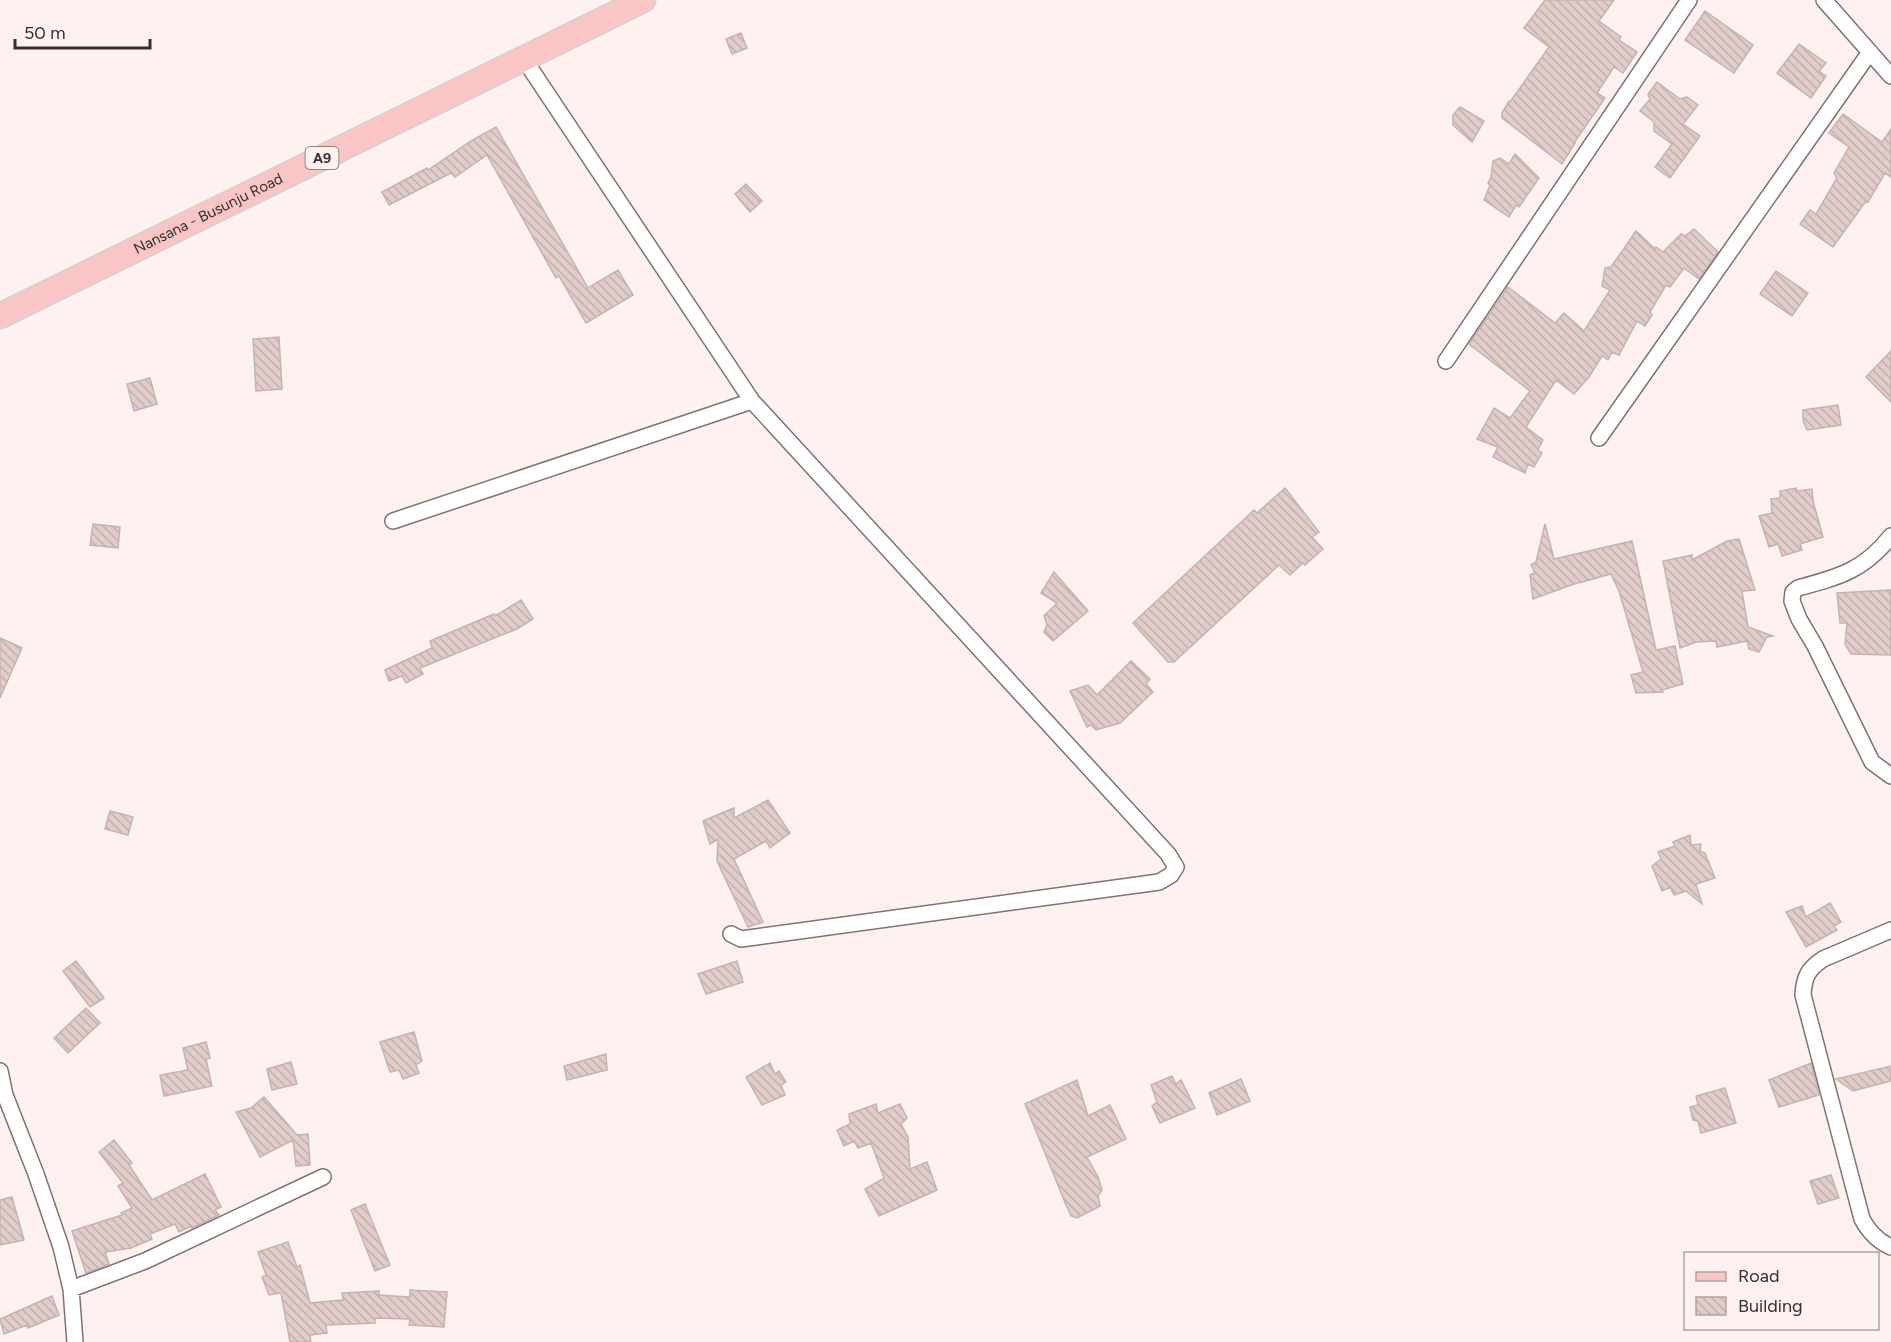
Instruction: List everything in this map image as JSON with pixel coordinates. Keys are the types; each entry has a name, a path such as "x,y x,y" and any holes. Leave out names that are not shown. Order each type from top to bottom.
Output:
{"main road":[{"name":"Nansana - Busunju Road","path":"0,316 644,0"}],"street":[{"path":"1446,361 1689,0"},
{"path":"1824,0 1891,76"},
{"path":"1599,438 1870,52"},
{"path":"524,59 752,401 1168,854 1176,867 1171,875 1160,882 741,939 731,934"},
{"path":"393,521 752,401"},
{"path":"1891,536 1863,565 1843,575 1798,588 1792,592 1792,601 1799,619 1815,646 1872,762 1891,776"},
{"path":"1891,930 1814,965 1806,974 1803,994 1862,1219 1871,1234 1891,1247"},
{"path":"0,1071 5,1095 61,1247 71,1289 75,1342"},
{"path":"71,1289 145,1261 323,1177"}],"building":[{"path":"1545,0 1614,0 1599,21 1621,37 1619,40 1637,52 1623,73 1614,67 1597,93 1605,98 1562,164 1502,118 1502,113 1509,101 1549,47 1524,28"},
{"path":"1705,11 1753,45 1734,73 1685,40"},
{"path":"741,33 747,48 732,54 726,39"},
{"path":"1799,44 1826,63 1819,71 1826,76 1811,98 1777,73"},
{"path":"1657,82 1680,99 1687,97 1698,105 1683,124 1700,136 1670,178 1655,167 1672,144 1654,131 1654,122 1640,111 1650,99 1648,94"},
{"path":"1460,107 1484,121 1472,142 1453,125 1453,115"},
{"path":"1843,114 1882,142 1891,129 1891,177 1885,173 1868,202 1866,201 1833,247 1800,224 1810,210 1816,214 1837,178 1834,173 1849,147 1829,133"},
{"path":"496,127 588,288 618,270 633,295 586,323 559,276 556,278 487,155 455,177 451,173 389,205 382,192 427,168 428,170"},
{"path":"1515,154 1539,178 1519,207 1516,205 1509,217 1484,200 1490,185 1488,183 1493,161 1500,158 1509,164"},
{"path":"746,184 762,201 750,212 735,194"},
{"path":"1694,229 1718,252 1699,279 1684,268 1670,287 1666,285 1650,312 1652,315 1645,326 1637,321 1619,355 1612,352 1608,360 1602,356 1589,377 1574,394 1556,380 1526,427 1543,440 1538,450 1542,453 1534,467 1528,464 1525,473 1493,457 1498,447 1477,439 1494,408 1510,418 1530,391 1469,344 1508,287 1555,323 1564,313 1584,331 1610,290 1602,286 1605,268 1611,267 1636,231 1655,249 1656,247 1663,252 1681,234 1685,236"},
{"path":"1776,271 1808,293 1792,316 1760,294"},
{"path":"279,337 282,389 256,391 253,339"},
{"path":"1891,351 1891,402 1866,377"},
{"path":"150,378 157,404 134,411 127,384"},
{"path":"1838,405 1841,425 1807,430 1803,420 1803,410"},
{"path":"1285,488 1319,532 1312,537 1323,549 1290,575 1279,565 1174,662 1168,662 1133,623 1254,510 1257,513"},
{"path":"1796,488 1797,491 1812,489 1823,537 1800,544 1802,550 1782,556 1778,544 1769,547 1759,516 1772,513 1771,499 1780,498 1780,491"},
{"path":"93,524 120,527 118,548 90,545"},
{"path":"1545,524 1554,559 1632,541 1656,650 1675,646 1683,684 1662,690 1663,692 1636,693 1631,675 1643,672 1619,591 1611,574 1533,599 1530,575 1535,573 1531,565 1536,562"},
{"path":"1739,539 1755,590 1742,591 1748,627 1773,636 1767,637 1759,652 1749,649 1747,641 1717,647 1716,641 1696,642 1680,648 1663,561 1692,555 1692,560 1727,541"},
{"path":"1054,572 1088,611 1053,641 1044,632 1047,625 1044,616 1057,603 1041,593"},
{"path":"1891,590 1891,655 1851,654 1845,644 1847,623 1840,623 1837,593"},
{"path":"521,600 533,619 517,629 420,668 423,674 406,683 402,676 389,681 385,670 432,648 430,641 494,614 495,616"},
{"path":"0,638 22,648 0,698"},
{"path":"1131,661 1150,679 1146,684 1153,692 1120,723 1096,730 1091,725 1087,727 1070,691 1088,685 1097,695"},
{"path":"768,800 790,833 770,848 766,841 734,859 763,922 748,927 717,861 718,839 710,844 703,821 734,808 734,818"},
{"path":"110,811 133,817 128,835 105,829"},
{"path":"1690,835 1691,845 1701,844 1700,851 1705,853 1715,878 1696,884 1702,904 1686,891 1674,895 1670,887 1662,891 1652,866 1661,859 1658,852 1675,846 1673,842"},
{"path":"1830,903 1841,922 1834,926 1837,930 1806,947 1786,912 1802,906 1806,917"},
{"path":"76,961 104,998 90,1007 63,971"},
{"path":"737,961 743,982 706,994 698,974"},
{"path":"86,1008 100,1023 68,1053 54,1038"},
{"path":"414,1032 422,1061 416,1065 419,1073 403,1079 399,1070 390,1072 380,1042"},
{"path":"206,1042 210,1058 206,1059 212,1086 164,1096 160,1075 188,1070 183,1048"},
{"path":"606,1054 607,1070 567,1080 564,1066"},
{"path":"291,1062 297,1084 272,1090 267,1069"},
{"path":"770,1063 775,1074 779,1071 786,1082 781,1085 785,1095 762,1105 746,1077"},
{"path":"1811,1063 1819,1095 1779,1107 1769,1080"},
{"path":"1891,1066 1891,1081 1853,1091 1836,1079"},
{"path":"1172,1076 1176,1084 1181,1080 1195,1108 1160,1123 1152,1106 1157,1102 1151,1085"},
{"path":"1241,1079 1250,1101 1217,1115 1209,1093"},
{"path":"1077,1080 1088,1116 1110,1105 1126,1139 1087,1157 1102,1190 1098,1196 1100,1206 1077,1218 1071,1216 1025,1104"},
{"path":"1725,1088 1736,1123 1701,1133 1698,1121 1693,1120 1690,1107 1698,1105 1696,1096"},
{"path":"264,1097 297,1135 308,1134 310,1165 296,1166 293,1140 260,1157 236,1112 251,1108"},
{"path":"876,1104 878,1113 900,1104 907,1118 901,1124 908,1137 910,1169 927,1162 937,1190 879,1216 865,1189 884,1178 871,1143 858,1148 854,1141 844,1146 837,1130 850,1124 849,1114"},
{"path":"114,1140 132,1163 129,1165 152,1200 205,1174 221,1207 215,1210 219,1215 192,1228 191,1226 179,1232 175,1224 150,1234 152,1239 131,1248 105,1252 109,1264 86,1273 72,1231 122,1215 121,1213 132,1208 118,1186 123,1183 99,1152"},
{"path":"1831,1175 1839,1198 1818,1204 1810,1181"},
{"path":"12,1197 24,1240 0,1245 0,1200"},
{"path":"365,1204 390,1265 375,1271 351,1210"},
{"path":"288,1242 297,1267 300,1265 310,1303 343,1300 342,1293 379,1291 379,1295 410,1297 410,1290 447,1292 444,1327 409,1325 410,1319 375,1318 375,1323 326,1325 327,1333 310,1335 311,1342 290,1342 281,1293 269,1295 262,1277 266,1275 258,1252"},
{"path":"52,1296 59,1315 28,1328 27,1325 4,1334 0,1319"}]}
